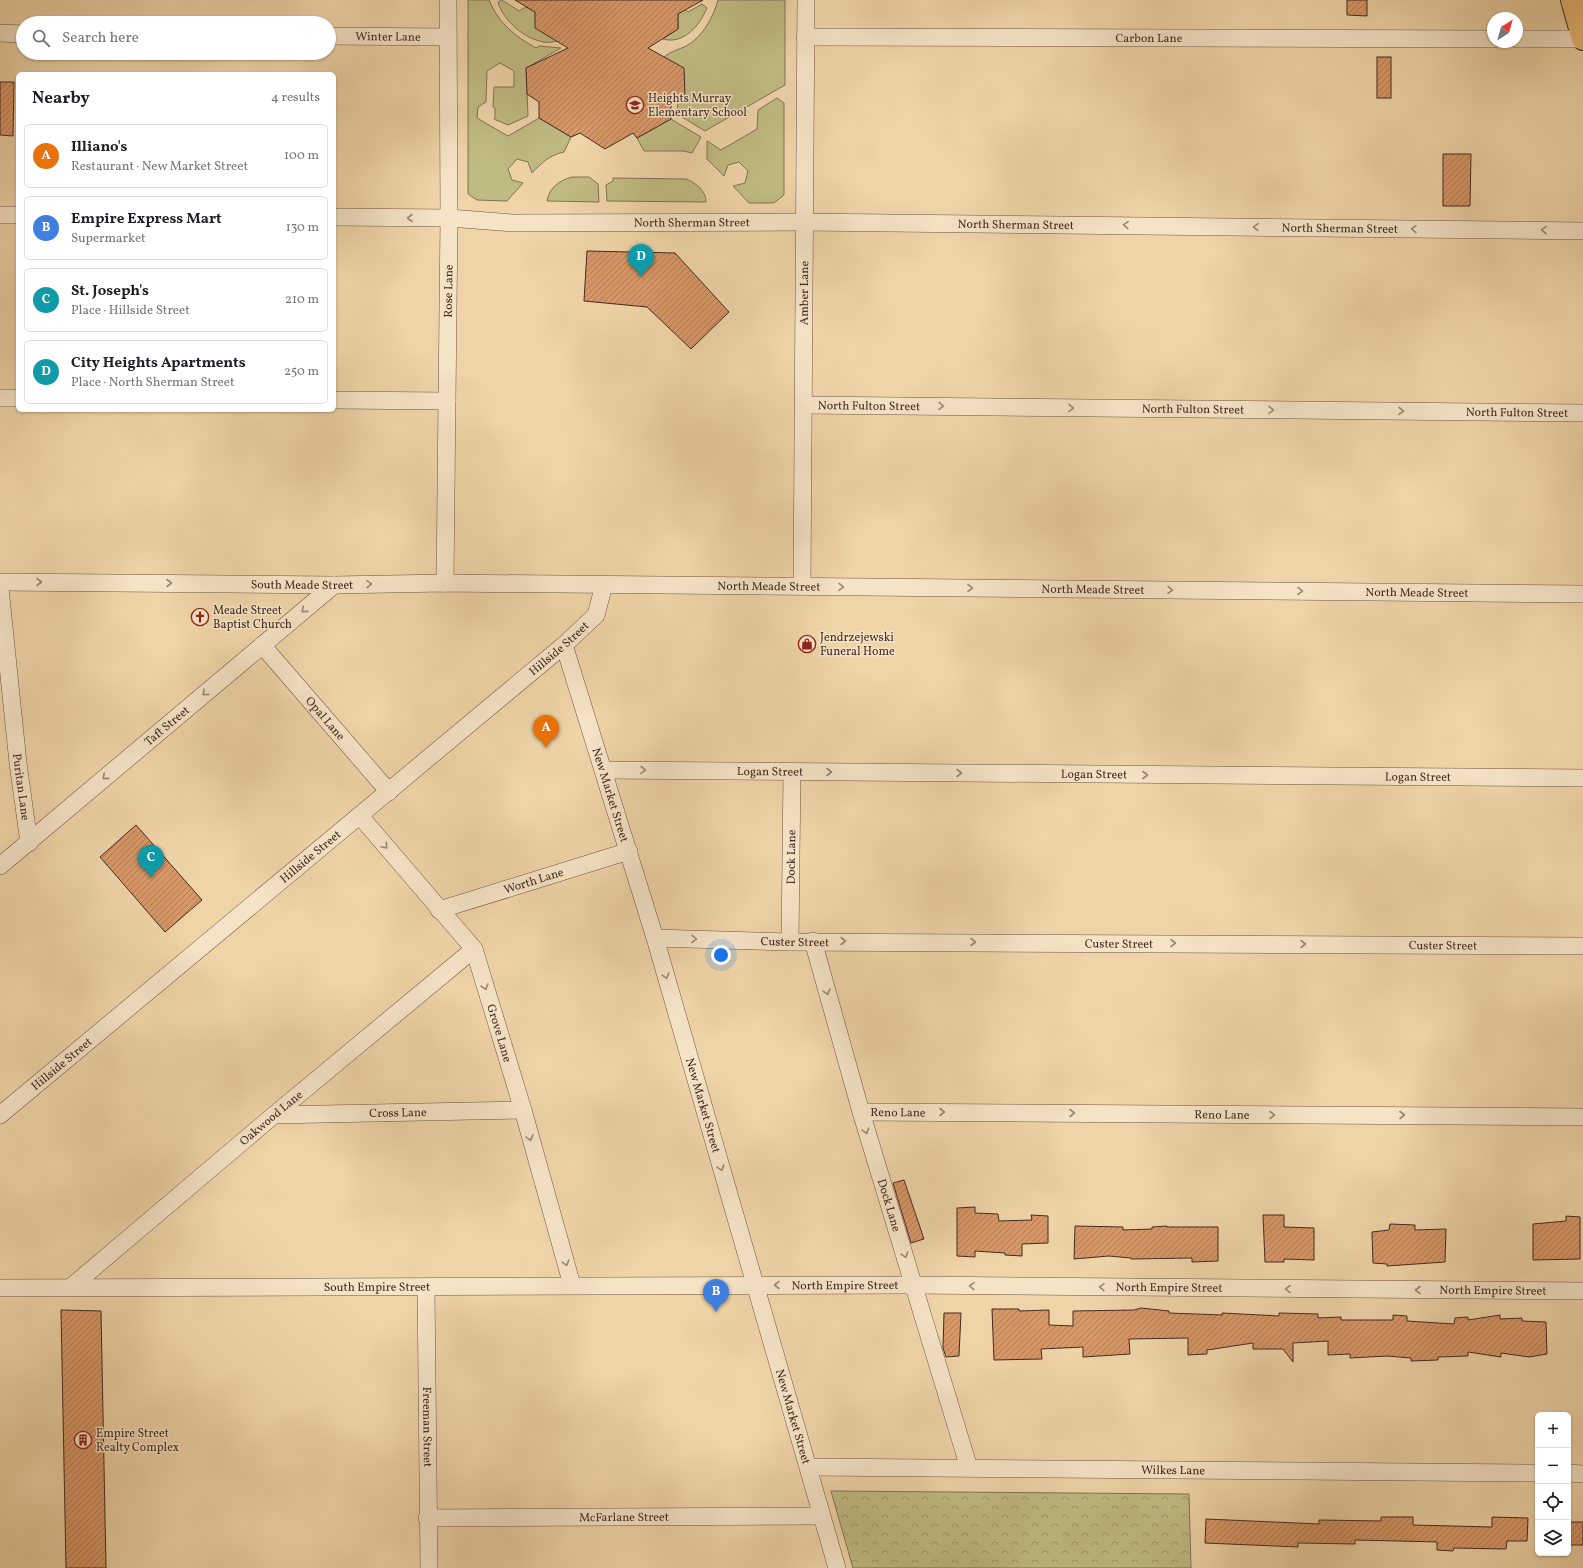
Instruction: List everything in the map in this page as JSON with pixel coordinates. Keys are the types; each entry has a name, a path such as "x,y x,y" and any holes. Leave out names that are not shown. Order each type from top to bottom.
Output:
{"main road":[{"path":"1572,0 1583,39"}],"street":[{"name":"Rose Lane","path":"445,583 448,0"},
{"name":"Amber Lane","path":"802,586 806,0"},
{"path":"0,34 16,34"},
{"name":"Winter Lane","path":"336,36 448,37"},
{"name":"Carbon Lane","path":"805,37 1487,39"},
{"path":"1523,39 1583,39"},
{"path":"0,215 16,215"},
{"name":"North Sherman Street","path":"336,217 448,218 512,223 804,222 1583,231"},
{"path":"0,398 16,398"},
{"path":"336,400 447,401"},
{"name":"North Fulton Street","path":"804,405 1583,413"},
{"name":"South Meade Street","path":"0,582 334,585 445,583 604,585"},
{"name":"Taft Street","path":"0,866 334,585"},
{"name":"North Meade Street","path":"604,585 1583,594"},
{"name":"Hillside Street","path":"0,1115 564,645 596,615 604,585"},
{"name":"Puritan Lane","path":"0,588 18,763 29,843"},
{"name":"New Market Street","path":"564,645 655,938 837,1568"},
{"name":"Opal Lane","path":"262,646 389,792"},
{"name":"Logan Street","path":"604,770 1583,778"},
{"name":"Dock Lane","path":"790,942 792,772"},
{"name":"Grove Lane","path":"360,816 474,950 523,1110 572,1285"},
{"name":"Worth Lane","path":"439,910 629,852"},
{"name":"Custer Street","path":"655,938 790,942 1583,946"},
{"name":"Dock Lane","path":"813,941 860,1112 969,1468"},
{"name":"Oakwood Lane","path":"71,1287 274,1115 474,950"},
{"name":"Cross Lane","path":"274,1115 523,1110"},
{"name":"Reno Lane","path":"860,1112 1583,1117"},
{"name":"North Empire Street","path":"754,1285 1583,1291"},
{"name":"South Empire Street","path":"0,1288 754,1285"},
{"name":"Freeman Street","path":"426,1287 427,1518 429,1568"},
{"name":"Wilkes Lane","path":"808,1467 1535,1473"},
{"path":"1571,1473 1583,1474"},
{"name":"McFarlane Street","path":"427,1518 821,1516"}],"green space":[{"path":"468,0 489,0 503,23 521,39 536,48 539,46 561,48 526,68 528,116 508,125 494,119 494,87 514,87 514,71 500,63 487,71 486,102 478,107 477,118 508,136 539,118 571,137 564,152 550,157 532,173 528,162 517,159 508,169 512,180 523,183 507,201 477,200 468,194"},
{"path":"502,0 519,11 526,7 535,12 536,28 557,41 544,42 536,40 515,28 509,22 501,9 498,2"},
{"path":"718,0 785,0 785,85 705,131 677,114 678,100 685,96 664,57 686,46 697,38 714,13"},
{"path":"702,4 707,8 696,27 678,39 663,39 678,29 678,14 685,10 688,12"},
{"path":"777,98 784,103 784,195 774,203 749,203 733,186 745,183 748,171 739,162 728,165 724,176 707,159 707,141 721,150 757,129 758,110"},
{"path":"671,119 701,137 692,153 683,151 644,151 637,138"},
{"path":"572,177 589,177 598,184 599,202 547,201 550,192 556,185 563,180"},
{"path":"613,178 686,179 693,182 700,188 705,195 706,202 607,201 606,185 613,181"},
{"path":"831,1491 1189,1494 1191,1568 853,1568"}],"building":[{"name":"Heights Murray Elementary School","path":"515,0 703,0 678,14 678,29 648,48 684,68 685,96 671,101 671,119 637,138 633,133 605,149 580,133 571,137 539,118 539,102 527,94 526,68 568,48 535,28 535,12"},
{"path":"1347,0 1367,0 1367,16 1347,15"},
{"path":"1377,57 1391,57 1391,98 1377,98"},
{"path":"0,82 14,82 13,136 0,135"},
{"path":"1443,154 1471,154 1470,206 1443,206"},
{"path":"587,251 675,253 729,312 691,349 647,307 584,301"},
{"path":"136,825 202,900 165,932 100,857"},
{"path":"904,1180 924,1239 911,1243 893,1183"},
{"path":"975,1207 975,1213 998,1214 999,1221 1032,1220 1031,1215 1048,1216 1048,1243 1022,1244 1022,1256 975,1251 975,1257 957,1256 957,1208"},
{"path":"1263,1215 1284,1215 1284,1227 1314,1228 1314,1260 1284,1259 1284,1262 1265,1262"},
{"path":"1566,1216 1580,1217 1580,1259 1533,1260 1533,1224 1566,1221"},
{"path":"1390,1224 1415,1225 1415,1230 1446,1229 1445,1262 1387,1266 1387,1264 1373,1263 1372,1232 1389,1230"},
{"path":"1075,1226 1123,1227 1123,1230 1152,1229 1152,1227 1167,1226 1218,1227 1218,1261 1192,1262 1192,1258 1131,1259 1109,1256 1074,1259"},
{"path":"1141,1308 1169,1311 1169,1313 1222,1315 1222,1313 1279,1316 1279,1313 1318,1314 1318,1318 1341,1317 1341,1320 1393,1320 1393,1315 1407,1316 1407,1321 1454,1324 1455,1318 1468,1317 1468,1320 1500,1315 1500,1319 1522,1318 1522,1321 1546,1322 1547,1354 1529,1357 1501,1353 1501,1357 1468,1352 1468,1356 1438,1357 1438,1360 1411,1361 1411,1358 1387,1356 1350,1358 1350,1354 1328,1355 1328,1341 1293,1343 1293,1362 1283,1349 1253,1349 1253,1343 1207,1350 1207,1354 1188,1355 1188,1338 1129,1339 1130,1354 1083,1357 1083,1347 1041,1349 1042,1359 994,1360 992,1309 1019,1309 1019,1311 1049,1310 1049,1325 1073,1326 1073,1311 1134,1310"},
{"name":"Empire Street Realty Complex","path":"61,1310 101,1311 106,1568 66,1568"},
{"path":"944,1313 961,1313 959,1356 946,1357 943,1348"},
{"path":"1381,1517 1413,1517 1413,1525 1492,1527 1492,1517 1528,1518 1527,1541 1507,1541 1506,1549 1454,1548 1453,1551 1437,1550 1437,1542 1355,1540 1355,1544 1298,1543 1298,1547 1205,1543 1206,1519 1319,1524 1319,1520 1381,1521"},
{"path":"1571,1522 1583,1522 1583,1545 1571,1545"}],"place":[{"name":"Heights Murray Elementary School","path":"635,105"},
{"name":"City Heights Apartments","path":"641,277"},
{"name":"Meade Street Baptist Church","path":"200,617"},
{"name":"Jendrzejewski Funeral Home","path":"807,644"},
{"name":"Illiano's","path":"546,748"},
{"name":"St. Joseph's","path":"151,878"},
{"name":"Empire Express Mart","path":"716,1312"},
{"name":"Empire Street Realty Complex","path":"83,1440"}]}
